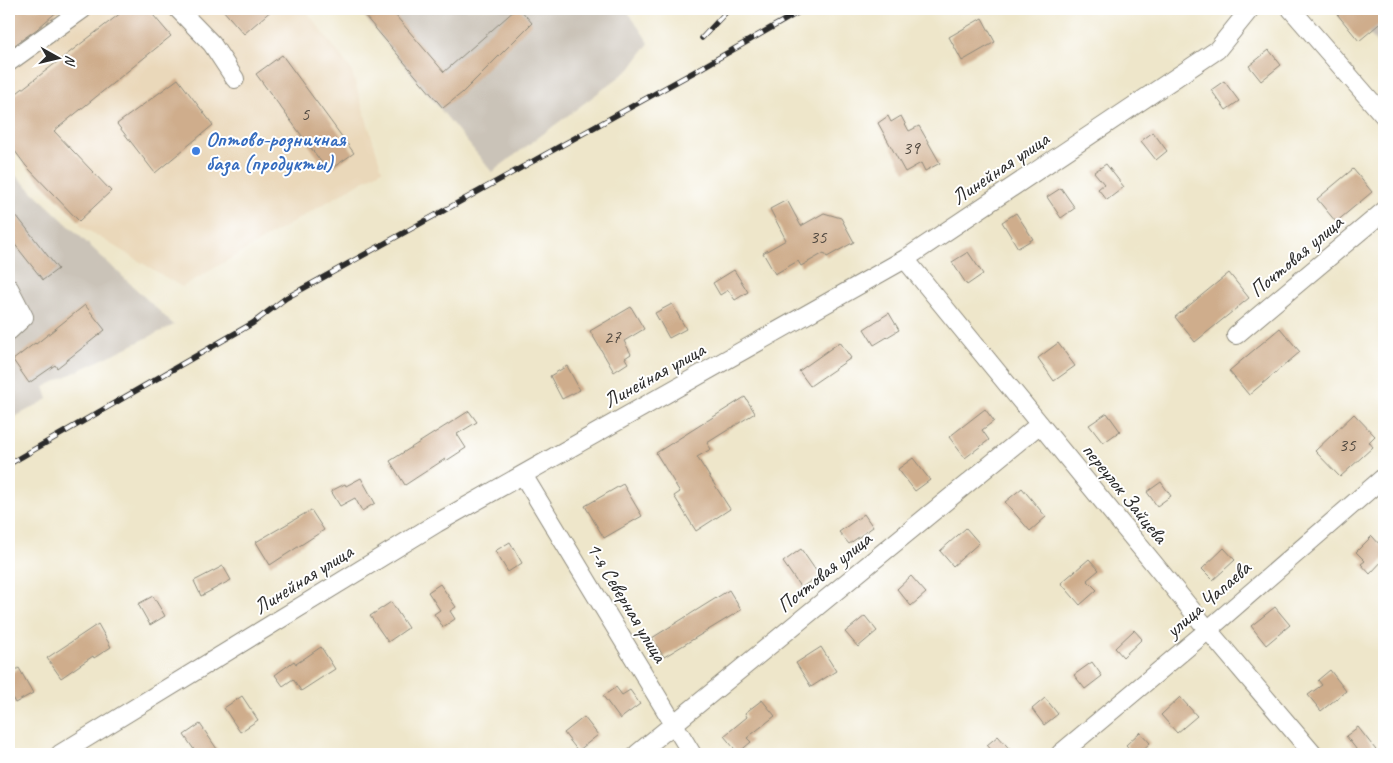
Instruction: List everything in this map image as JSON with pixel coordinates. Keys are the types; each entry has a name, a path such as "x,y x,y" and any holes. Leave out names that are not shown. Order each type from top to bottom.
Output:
{"street":[{"path":"9,62 84,9"},
{"path":"178,9 212,44 235,79"},
{"name":"Линейная улица","path":"60,754 437,523 905,259 1217,50 1250,9"},
{"path":"1291,9 1384,116"},
{"name":"Почтовая улица","path":"1236,336 1384,211"},
{"name":"переулок Зайцева","path":"905,259 1208,630 1313,754"},
{"path":"9,288 24,317 9,332"},
{"name":"Почтовая улица","path":"637,754 1040,424"},
{"name":"1-я Северная улица","path":"523,474 692,754"},
{"name":"улица Чапаева","path":"1060,754 1208,630 1384,477"}],"shaded area":[{"name":"Оптово-розничная база (продукты)","path":"9,9 305,9 351,69 382,170 182,287 81,226 79,221 20,158 9,143"},
{"path":"358,9 626,9 649,43 630,69 492,172"},
{"path":"1348,9 1384,9 1384,51"},
{"path":"13,173 174,325 44,387 48,399 9,420 9,174"}],"building":[{"path":"9,9 60,9 37,29 9,49"},
{"path":"126,9 148,9 171,36 54,131 111,191 79,221 26,166 9,143 9,99"},
{"path":"222,9 273,9 244,34"},
{"path":"359,9 390,9 444,72 516,9 520,9 532,23 462,93 443,108"},
{"path":"1333,9 1379,9 1384,15 1384,20 1359,41"},
{"path":"982,18 995,42 962,61 949,37"},
{"path":"1269,50 1281,65 1261,81 1249,66"},
{"path":"282,55 354,153 328,171 256,74"},
{"path":"178,79 213,125 155,173 117,124"},
{"path":"1224,81 1239,101 1226,110 1211,90"},
{"path":"888,116 891,122 901,116 909,131 919,126 940,163 925,171 921,163 905,172 878,123"},
{"path":"1153,132 1167,151 1156,160 1141,141"},
{"path":"1106,164 1124,187 1107,200 1098,189 1104,184 1094,172"},
{"path":"1353,169 1372,192 1336,222 1317,199"},
{"path":"1061,188 1075,208 1061,218 1047,197"},
{"path":"787,200 801,226 824,213 841,218 854,242 827,257 824,253 801,266 798,261 775,274 763,253 786,240 770,209"},
{"path":"9,206 58,269 43,280 9,237"},
{"path":"1016,213 1033,239 1018,248 1002,222"},
{"path":"968,252 983,274 967,285 952,262"},
{"path":"734,270 748,292 735,300 728,290 720,295 713,283"},
{"path":"1229,273 1249,298 1195,342 1175,317"},
{"path":"672,304 686,329 669,338 655,313"},
{"path":"85,305 105,330 57,368 55,365 29,383 13,360"},
{"path":"631,307 644,329 624,341 631,354 625,358 628,363 614,372 590,331"},
{"path":"889,313 899,330 874,345 864,329"},
{"path":"1280,328 1300,352 1249,395 1229,371"},
{"path":"840,342 851,358 810,386 799,371"},
{"path":"1058,343 1075,366 1054,381 1038,358"},
{"path":"567,366 580,390 562,399 550,376"},
{"path":"745,397 755,413 707,443 711,449 697,457 730,509 696,531 674,496 680,492 656,453"},
{"path":"985,409 994,421 982,430 989,440 965,458 949,437"},
{"path":"469,411 477,422 457,434 466,448 405,485 390,461"},
{"path":"1107,413 1120,431 1103,443 1089,425"},
{"path":"1354,414 1375,436 1369,442 1373,447 1340,477 1315,451"},
{"path":"913,458 930,480 915,491 898,469"},
{"path":"361,478 375,503 362,511 355,498 340,506 331,491"},
{"path":"1161,482 1171,496 1157,506 1147,492"},
{"path":"623,484 642,516 604,538 585,506"},
{"path":"1022,488 1046,517 1030,531 1005,502"},
{"path":"311,510 324,530 270,565 256,542"},
{"path":"864,514 873,527 849,544 839,532"},
{"path":"966,528 979,543 953,566 940,551"},
{"path":"1372,536 1381,546 1384,543 1384,559 1370,574 1361,564 1365,561 1356,552"},
{"path":"510,542 522,563 508,572 495,551"},
{"path":"1224,548 1235,560 1213,580 1202,569"},
{"path":"801,549 819,575 801,588 783,562"},
{"path":"1089,559 1099,570 1087,580 1097,590 1080,605 1061,583"},
{"path":"223,566 231,580 201,596 194,581"},
{"path":"911,576 926,593 911,606 897,589"},
{"path":"440,584 456,607 450,611 455,619 443,627 434,614 440,610 428,592"},
{"path":"729,590 741,610 664,657 652,638"},
{"path":"153,596 165,616 150,625 138,604"},
{"path":"391,602 408,628 388,642 370,616"},
{"path":"1275,607 1290,625 1266,645 1251,626"},
{"path":"865,616 877,631 858,647 845,632"},
{"path":"98,624 111,647 94,658 93,656 61,678 47,658"},
{"path":"1134,630 1142,639 1123,657 1115,648"},
{"path":"321,647 335,669 301,691 293,679 283,686 275,675 294,661 296,664"},
{"path":"821,647 836,671 811,687 796,663"},
{"path":"1092,662 1102,676 1085,689 1074,675"},
{"path":"19,668 33,693 15,703 9,692 9,674"},
{"path":"1330,670 1346,691 1321,711 1308,695 1322,685 1318,680"},
{"path":"616,687 622,695 630,690 640,704 620,719 603,696"},
{"path":"242,696 258,720 240,732 224,708"},
{"path":"1180,697 1197,716 1177,733 1161,715"},
{"path":"1045,698 1058,714 1044,725 1032,709"},
{"path":"762,700 775,716 747,738 751,742 738,753 724,736 747,717 745,713"},
{"path":"584,717 598,735 578,751 564,733"},
{"path":"200,724 217,749 210,754 197,754 184,735"},
{"path":"1358,727 1379,754 1360,754 1346,736"},
{"path":"1140,732 1150,743 1138,754 1134,754 1126,745"},
{"path":"998,736 1014,754 995,754 987,745"}],"railway":[{"path":"702,38 729,9"},
{"path":"9,464 253,323 286,298 804,9"}],"place":[{"name":"Оптово-розничная база (продукты)","path":"196,151"}]}
